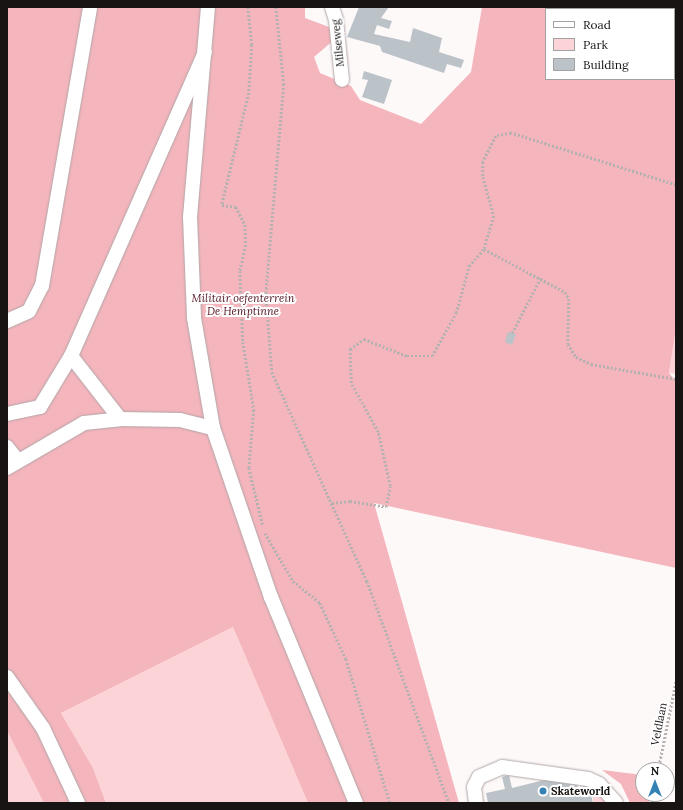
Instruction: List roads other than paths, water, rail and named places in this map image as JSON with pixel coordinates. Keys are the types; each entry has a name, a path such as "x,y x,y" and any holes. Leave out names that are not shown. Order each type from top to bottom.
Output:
{"street":[{"path":"7,321 29,311 42,286 90,7"},
{"path":"208,7 190,217 194,318 213,428 270,597 356,803"},
{"name":"Milseweg","path":"332,7 336,20 342,80"},
{"path":"7,414 40,407 71,356 205,52"},
{"path":"71,356 120,419"},
{"path":"7,447 12,464 84,423 120,419 180,420 213,428"},
{"path":"7,677 43,728 78,803"},
{"path":"476,803 474,787 479,777 502,767 588,779 599,784 616,803"}],"place":[{"name":"Skateworld","path":"543,791"}],"park label":[{"name":"Militair oefenterrein De Hemptinne","path":"243,305"}]}
